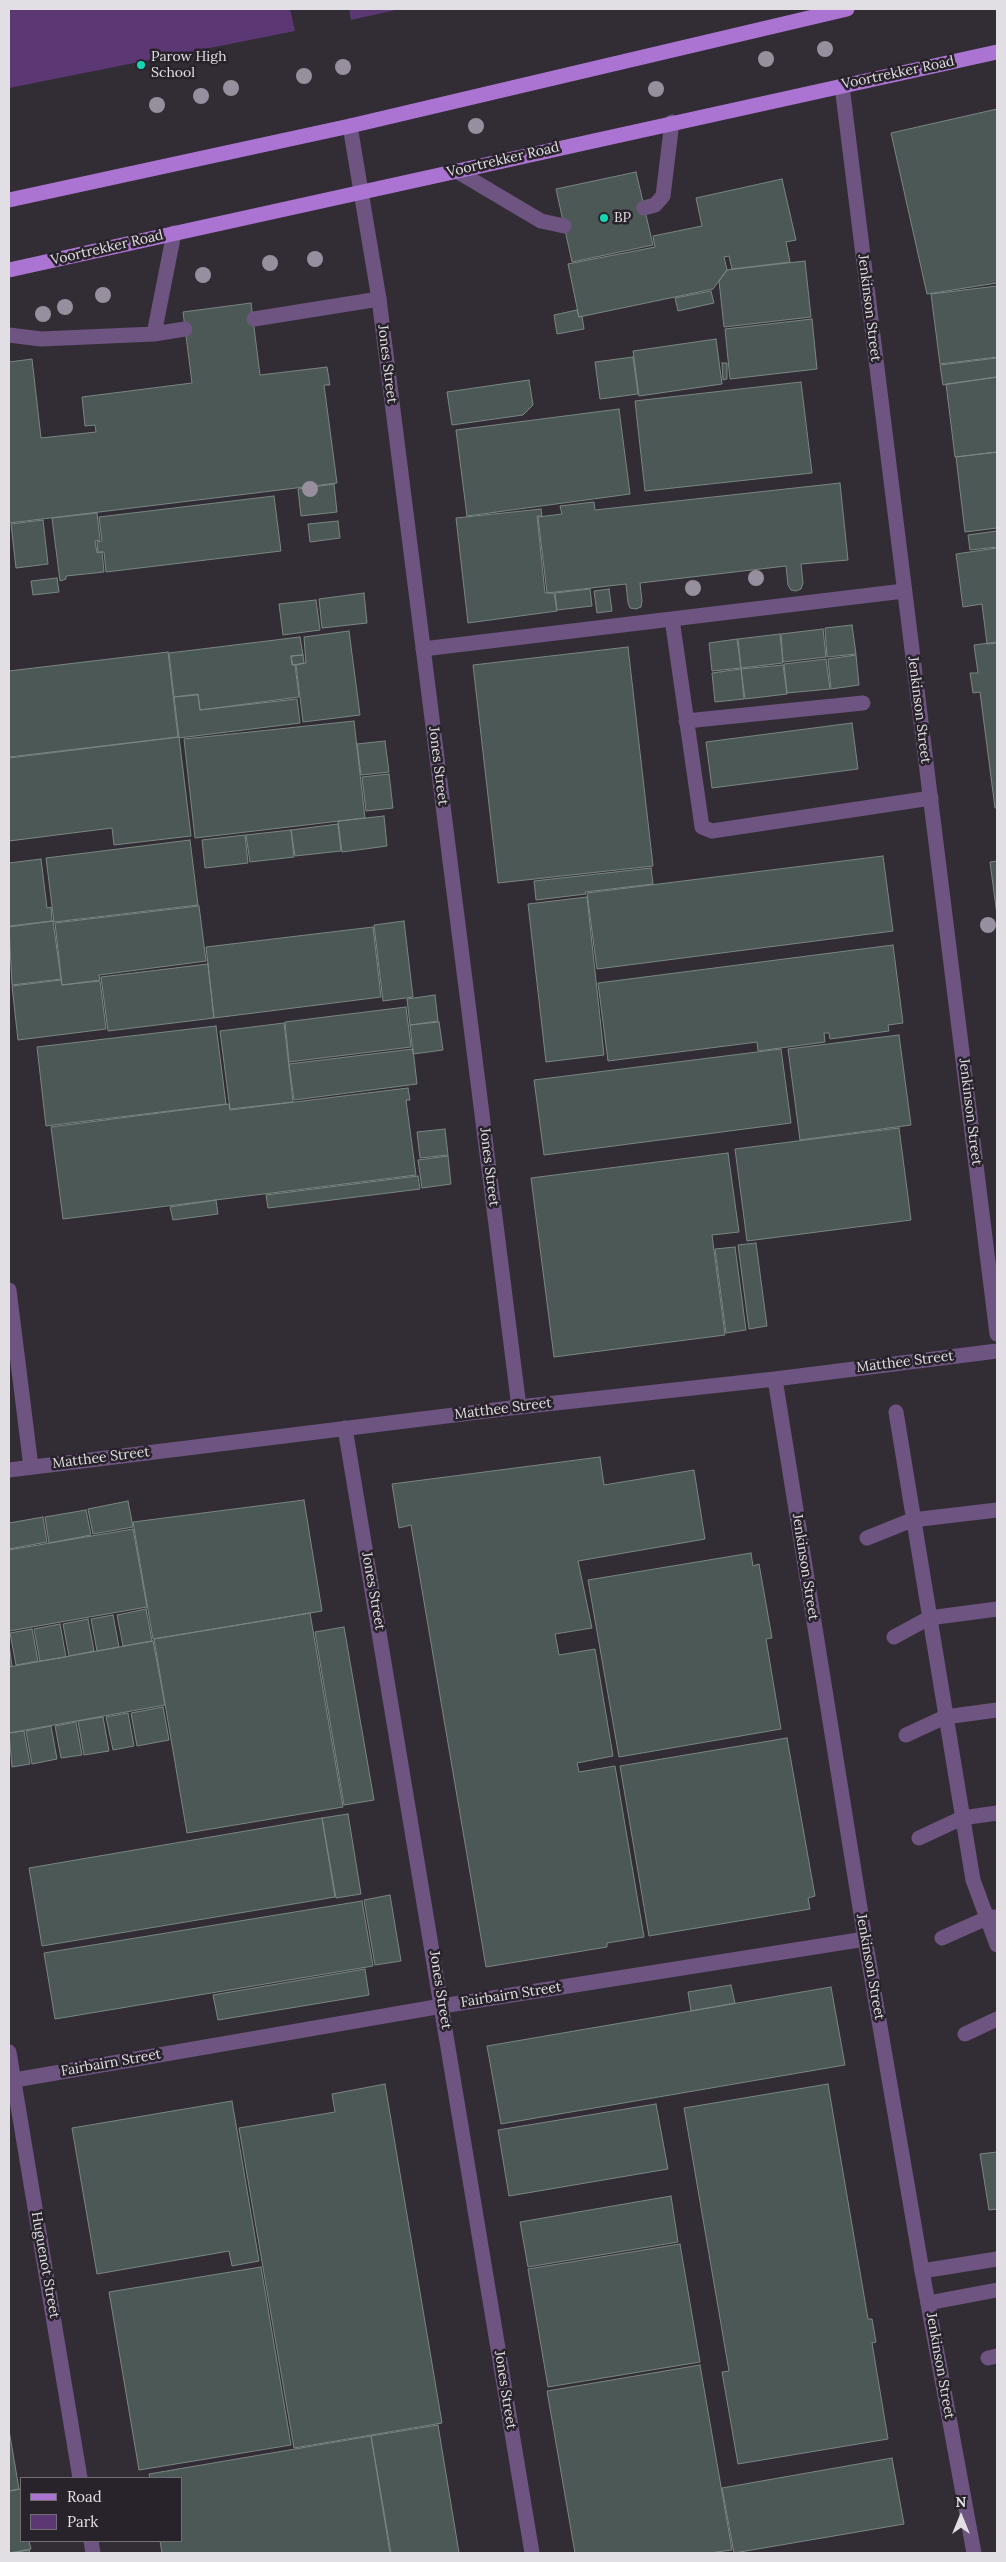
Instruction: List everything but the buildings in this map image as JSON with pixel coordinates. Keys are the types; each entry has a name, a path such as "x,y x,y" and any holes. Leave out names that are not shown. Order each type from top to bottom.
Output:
{"main road":[{"path":"9,200 350,126 847,9"},
{"name":"Voortrekker Road","path":"9,270 672,122 997,52"}],"street":[{"name":"Jenkinson Street","path":"842,86 997,1334"},
{"path":"644,208 655,205 662,196 672,122"},
{"name":"Jones Street","path":"350,126 363,192 379,299 519,1406"},
{"path":"455,170 540,221 564,226"},
{"path":"154,334 174,233"},
{"path":"254,319 379,299"},
{"path":"9,335 41,339 154,334 186,329"},
{"path":"424,649 904,591"},
{"path":"672,619 702,827 712,831 930,798"},
{"path":"686,721 863,703"},
{"path":"9,1290 31,1467"},
{"name":"Matthee Street","path":"9,1470 519,1406 997,1351"},
{"name":"Jenkinson Street","path":"775,1378 865,1939 922,2271 974,2553"},
{"path":"896,1412 912,1520 973,1880 992,1917 997,1945"},
{"name":"Jones Street","path":"345,1428 532,2553"},
{"path":"867,1538 912,1520 997,1510"},
{"path":"894,1637 929,1618 997,1609"},
{"path":"906,1735 945,1716 997,1710"},
{"path":"919,1838 962,1818 997,1813"},
{"path":"942,1938 992,1917"},
{"name":"Fairbairn Street","path":"11,2080 442,2006 865,1939"},
{"path":"966,2034 997,2019"},
{"name":"Huguenot Street","path":"9,2052 11,2080 80,2477"},
{"path":"922,2271 997,2259"},
{"path":"928,2303 997,2290"}],"green space":[{"path":"9,9 290,9 295,31 9,88"},
{"path":"349,9 400,9 351,20"}],"place":[{"name":"Parow High School","path":"141,65"},
{"name":"BP","path":"604,218"}]}
